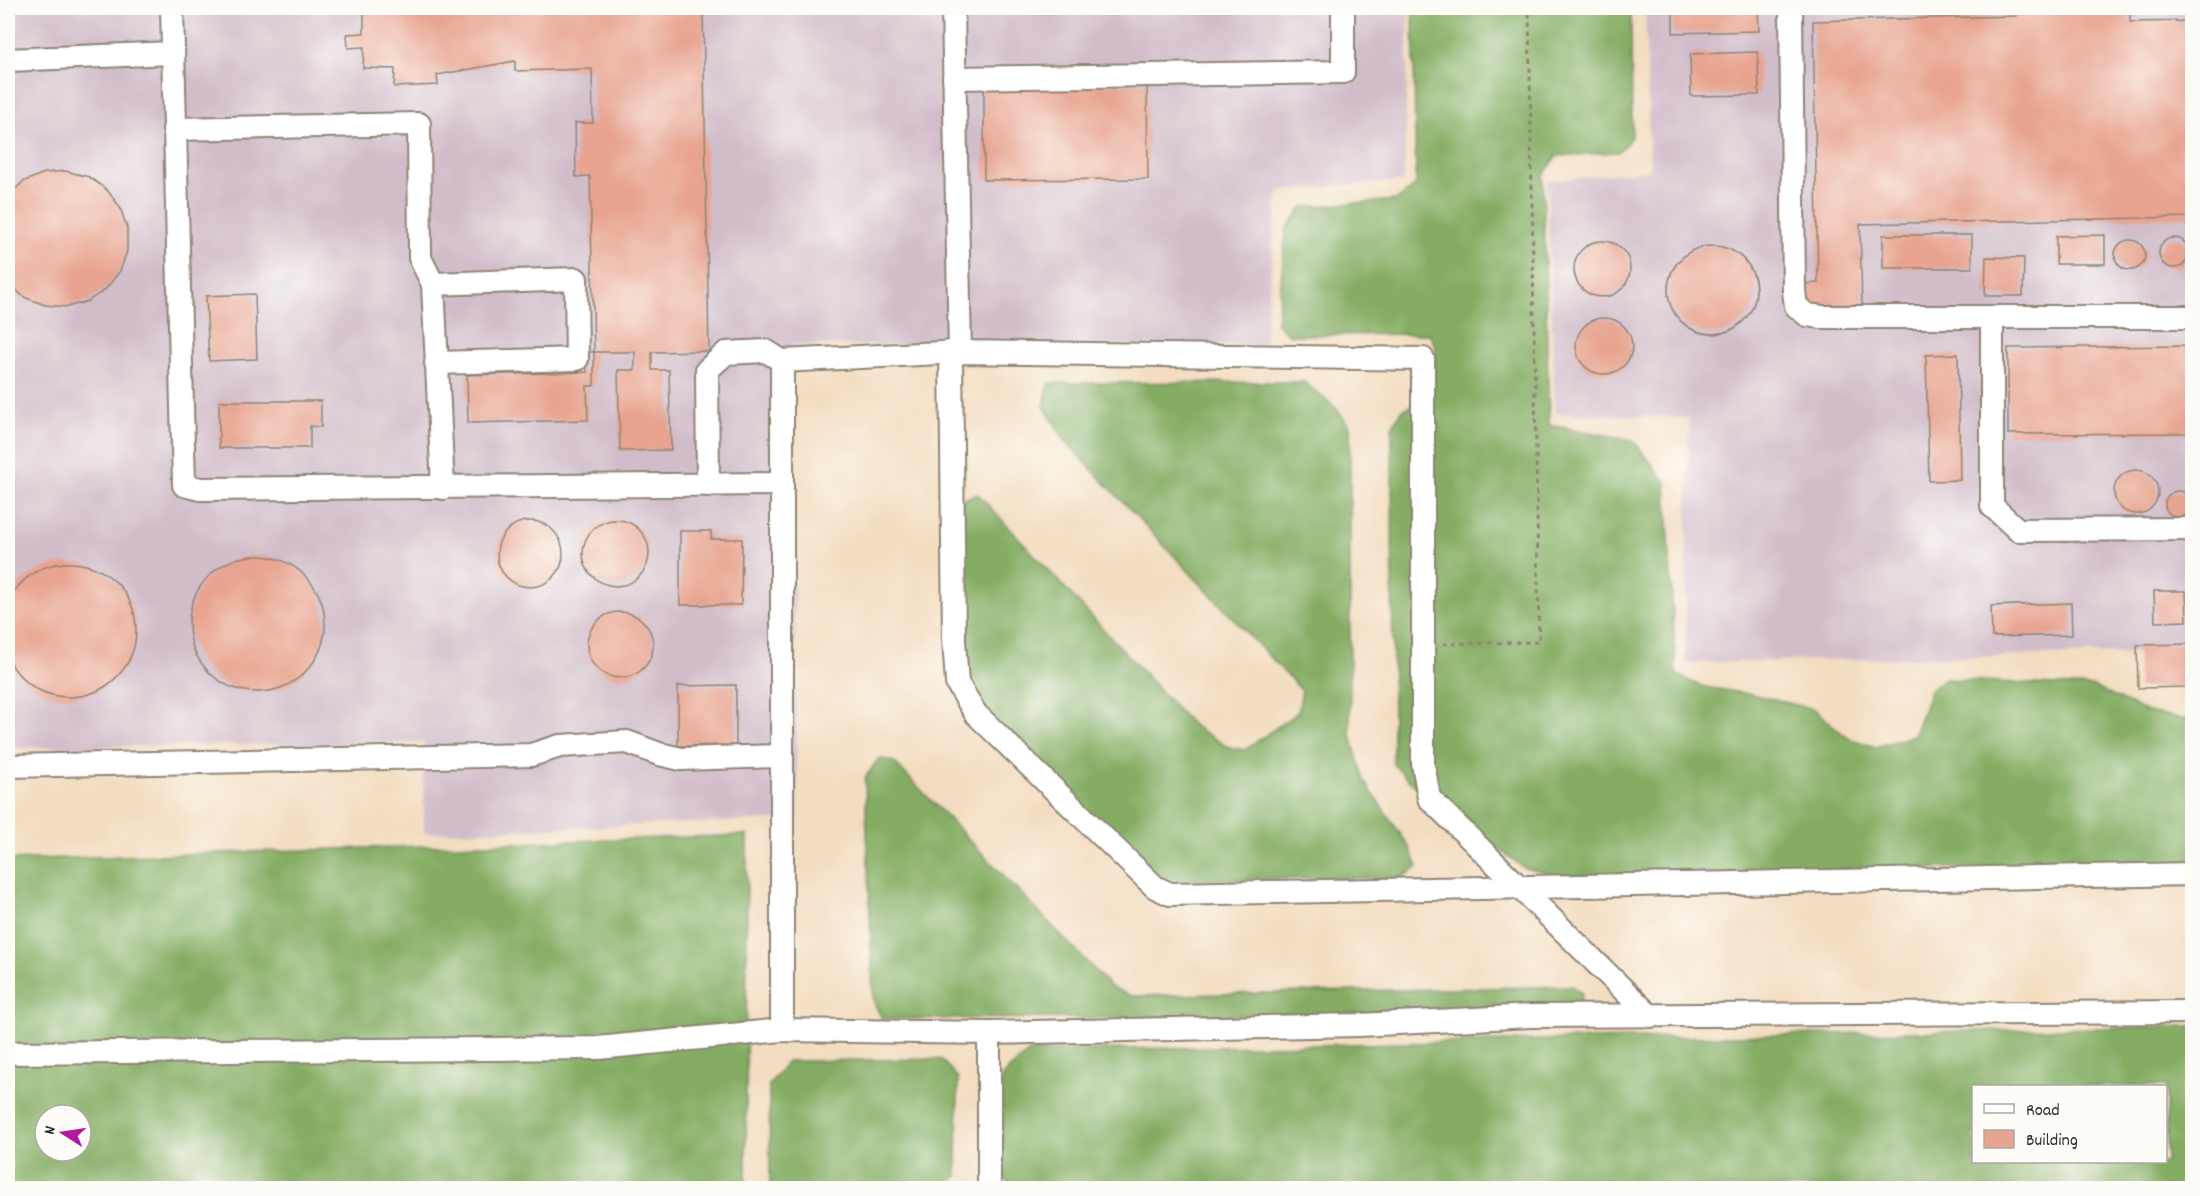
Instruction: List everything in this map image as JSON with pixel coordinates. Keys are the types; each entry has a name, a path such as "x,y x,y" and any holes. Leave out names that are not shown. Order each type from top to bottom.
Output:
{"lane":[{"path":"172,8 184,485 200,489 782,484"},
{"path":"953,8 954,640 957,683 976,714 1155,887 1170,894 2193,874"},
{"path":"954,78 1343,72 1343,8"},
{"path":"1791,8 1792,237 1796,306 1807,315 1992,318 2193,317"},
{"path":"8,60 172,53"},
{"path":"174,129 419,124 420,258 433,284 443,488"},
{"path":"433,284 576,279 577,359 436,363"},
{"path":"1992,318 1992,506 2018,530 2193,529"},
{"path":"708,485 707,370 726,353 766,351 782,361 955,352 1423,359 1423,763 1429,798 1650,1016"},
{"path":"782,361 782,1030"},
{"path":"8,766 531,755 560,746 627,742 659,754 681,759 782,756"},
{"path":"8,1053 598,1048 782,1030 989,1033 1360,1025 1531,1016 2193,1012"},
{"path":"989,1033 989,1188"}],"path":[{"path":"1423,644 1539,642 1529,8"}],"shaded area":[{"path":"8,8 1409,8 1404,181 1278,191 1264,345 790,345 798,819 424,833 423,742 8,748"},
{"path":"1645,8 2192,8 2192,652 1685,663 1689,418 1555,413 1547,181 1650,170"}],"green space":[{"path":"1413,8 1631,8 1632,137 1618,152 1557,156 1543,176 1549,425 1633,440 1666,482 1676,674 1700,686 1755,695 1814,709 1848,738 1876,747 1914,735 1930,691 1944,679 2093,687 2147,712 2192,720 2192,863 1561,876 1524,868 1410,782 1393,764 1392,428 1401,411 1434,392 1435,346 1430,334 1290,335 1277,324 1286,229 1303,207 1397,200 1416,185"},
{"path":"1304,382 1334,406 1350,426 1350,732 1364,781 1408,845 1418,867 1401,878 1180,880 1156,875 985,713 966,682 962,499 978,494 1192,725 1226,746 1245,750 1298,712 1302,691 1065,441 1044,406 1049,383"},
{"path":"879,758 894,762 1111,987 1131,996 1572,986 1582,993 1580,1008 1120,1018 882,1019 873,1000 865,778"},
{"path":"747,835 746,1188 8,1188 8,860"},
{"path":"2192,1026 2192,1188 1015,1188 1002,1177 1002,1076 1030,1051"},
{"path":"941,1059 958,1078 957,1177 943,1188 774,1188 770,1184 769,1085 787,1061"}],"building":[{"path":"390,8 467,8 515,15 515,8 703,8 709,351 652,352 652,370 669,370 671,450 620,451 618,370 635,370 635,352 594,352 590,176 576,177 575,123 593,123 592,69 515,71 515,61 437,75 438,85 394,87 395,69 363,68 364,47 348,48 347,34 364,33 364,12 390,12"},
{"path":"1673,8 1758,8 1759,31 1673,33"},
{"path":"2015,8 2130,8 2130,22 2192,21 2192,217 1860,224 1862,308 1802,310 1802,284 1818,283 1813,21 2016,16"},
{"path":"1758,52 1759,95 1691,96 1690,54"},
{"path":"1147,84 1148,179 984,180 984,86"},
{"path":"66,171 89,177 107,190 120,207 127,228 127,251 120,271 106,289 88,301 67,307 45,305 24,297 8,283 8,196 23,182 44,173"},
{"path":"1883,235 1972,235 1972,268 1883,268"},
{"path":"2105,235 2105,264 2056,264 2056,236"},
{"path":"2174,238 2185,242 2189,253 2185,264 2174,268 2163,264 2159,253 2163,242"},
{"path":"2130,240 2141,244 2145,255 2141,266 2130,270 2119,266 2115,255 2119,244"},
{"path":"1597,241 1607,241 1622,249 1628,258 1630,269 1628,280 1622,289 1607,297 1597,297 1586,292 1579,285 1574,274 1574,264 1579,253 1586,246"},
{"path":"1712,246 1729,250 1743,259 1752,273 1756,290 1752,307 1743,321 1729,330 1712,334 1695,330 1681,321 1672,307 1668,290 1672,273 1681,259 1695,250"},
{"path":"1986,257 2024,258 2023,296 1985,296"},
{"path":"255,294 257,359 209,361 206,296"},
{"path":"1599,318 1609,318 1624,326 1630,335 1632,346 1630,357 1624,366 1609,374 1599,374 1588,369 1581,362 1576,351 1576,341 1581,330 1588,323"},
{"path":"2192,346 2192,433 2008,434 2008,348"},
{"path":"586,352 594,352 594,386 587,386 588,420 468,423 467,375 587,372"},
{"path":"1958,354 1960,480 1929,481 1926,355"},
{"path":"219,401 321,401 321,427 310,426 310,448 219,448"},
{"path":"2136,470 2152,476 2158,492 2152,508 2136,514 2120,508 2114,492 2120,476"},
{"path":"2178,491 2187,495 2191,504 2187,513 2178,517 2169,513 2165,504 2169,495"},
{"path":"616,520 628,523 639,530 646,541 649,553 646,565 639,576 628,583 616,586 604,583 593,576 586,565 583,553 586,541 593,530 604,523"},
{"path":"530,521 542,524 553,531 560,542 563,554 560,566 553,577 542,584 530,587 518,584 507,577 500,566 497,554 500,542 507,531 518,524"},
{"path":"680,531 711,531 711,539 742,539 741,605 680,605"},
{"path":"257,556 283,562 305,576 319,598 325,624 319,650 305,672 283,686 257,692 231,686 209,672 195,650 189,624 195,598 209,576 231,562"},
{"path":"69,563 95,568 116,583 131,604 136,630 131,656 116,677 95,692 69,697 43,692 22,677 7,656 2,630 7,604 22,583 43,568"},
{"path":"2154,591 2186,591 2187,621 2155,622"},
{"path":"2071,603 2072,635 1992,637 1991,606"},
{"path":"620,612 632,615 643,622 650,633 653,645 650,657 643,668 632,675 620,678 608,675 597,668 590,657 587,645 590,633 597,622 608,615"},
{"path":"2192,644 2192,687 2138,688 2137,645"},
{"path":"736,685 736,745 678,746 678,686"}]}
